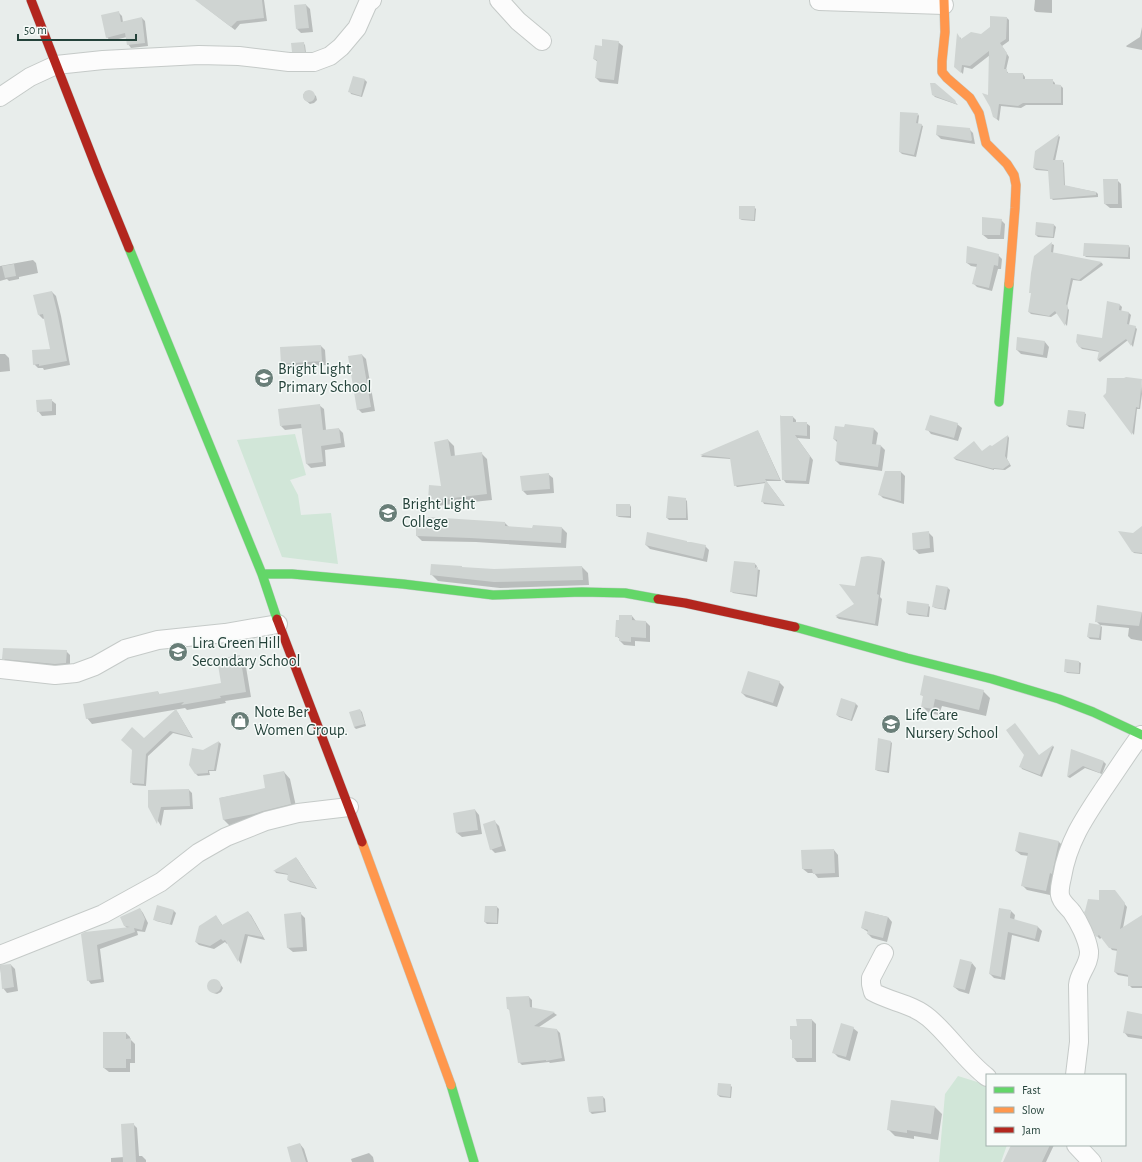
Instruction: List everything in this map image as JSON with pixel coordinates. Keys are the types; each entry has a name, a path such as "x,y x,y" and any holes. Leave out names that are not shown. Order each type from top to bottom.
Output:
{"street":[{"path":"31,0 262,574 278,624 350,807 448,1074 474,1162"},
{"path":"0,97 30,77 56,65 103,60 198,55 238,56 289,62 314,62 330,56 342,47 356,28 368,3 372,0"},
{"path":"499,0 518,21 542,42"},
{"path":"820,1 944,2 945,32 942,72 952,83 963,91 974,104 980,118 985,140 989,147 1007,164 1012,171 1016,185 999,402"},
{"path":"262,574 292,574 403,584 493,595 582,592 625,593 684,603 790,626 907,658 992,679 1059,699 1093,712 1141,735 1076,832 1063,868 1060,895 1064,904 1072,912 1081,927 1089,951 1088,960 1080,976 1078,985 1079,1042 1075,1074"},
{"path":"0,669 55,675 76,673 94,666 125,649 158,640 225,633 278,624"},
{"path":"0,955 103,914 160,882 198,853 226,837 266,821 298,813 350,807"},
{"path":"884,953 871,978 873,992 919,1011 928,1017 986,1076"},
{"path":"1077,1146 1092,1162"}],"green space":[{"path":"295,434 306,475 290,480 298,495 301,515 331,513 338,564 282,557 237,440"},
{"path":"958,1076 986,1085 986,1146 1007,1146 1001,1162 939,1162 945,1094"}],"building":[{"path":"195,0 262,0 264,18 237,21 231,27"},
{"path":"306,4 309,28 296,29 294,5"},
{"path":"119,11 121,22 142,17 145,43 127,45 125,33 106,38 101,15"},
{"path":"990,16 1007,17 1006,39 1000,43 1007,53 1004,69 1007,69 1007,73 1023,73 1023,79 1053,79 1053,84 1061,85 1061,103 1023,103 1018,106 999,104 997,119 993,117 990,107 982,93 988,95 989,51 970,66 962,65 961,73 954,67 957,33 961,39 971,32 981,34 990,27"},
{"path":"602,39 619,41 614,80 595,78 597,60 593,59 595,45 602,46"},
{"path":"304,42 305,52 292,52 291,43"},
{"path":"353,76 365,79 361,96 348,92"},
{"path":"930,83 935,83 955,100 956,104 932,95"},
{"path":"307,90 311,90 315,96 311,102 307,102 303,98 303,94"},
{"path":"900,112 918,113 916,123 922,124 914,155 899,152"},
{"path":"937,125 970,128 972,140 936,135"},
{"path":"1059,134 1053,160 1063,160 1064,185 1096,192 1096,195 1050,199 1048,170 1033,168 1035,151"},
{"path":"1103,179 1118,179 1118,204 1104,204"},
{"path":"739,206 755,206 754,220 739,219"},
{"path":"982,217 1002,219 1000,235 982,235"},
{"path":"1036,222 1054,224 1053,237 1035,235"},
{"path":"1052,242 1051,252 1102,262 1079,280 1071,278 1066,304 1068,307 1065,326 1055,311 1049,316 1028,312 1034,256"},
{"path":"1084,243 1129,245 1128,257 1083,256"},
{"path":"967,246 999,254 998,266 994,265 989,288 972,284 977,264 966,263"},
{"path":"14,264 16,276 5,278 2,266"},
{"path":"52,291 67,361 39,366 39,364 33,365 32,350 50,349 43,314 38,315 33,295"},
{"path":"1107,301 1120,304 1119,310 1129,312 1127,324 1136,326 1131,346 1126,339 1097,360 1099,351 1079,347 1076,342 1077,334 1102,338"},
{"path":"1017,337 1045,341 1043,355 1016,350"},
{"path":"321,345 322,361 281,364 280,347"},
{"path":"362,354 371,407 357,410 348,356"},
{"path":"1126,377 1142,379 1139,408 1136,407 1132,435 1103,396 1106,393 1107,378"},
{"path":"52,399 52,411 37,412 36,400"},
{"path":"320,404 323,430 339,428 341,443 321,446 323,462 306,464 301,424 280,426 278,409"},
{"path":"1068,410 1085,412 1083,427 1066,425"},
{"path":"780,415 793,416 793,422 807,422 807,436 795,435 810,456 806,481 782,480"},
{"path":"930,415 958,423 954,438 925,430"},
{"path":"845,424 874,428 872,444 881,445 878,467 835,461 837,440 833,439 835,426 844,427"},
{"path":"758,430 780,480 765,479 784,505 761,502 765,482 734,486 730,458 700,455"},
{"path":"1008,435 1005,456 1010,464 1003,469 993,468 994,469 953,458 974,441 982,451"},
{"path":"448,439 451,456 482,452 487,494 428,501 429,485 441,486 434,442"},
{"path":"885,471 901,471 901,501 878,495"},
{"path":"549,473 550,489 522,491 520,476"},
{"path":"668,496 686,498 686,518 666,518"},
{"path":"616,504 630,504 630,516 616,516"},
{"path":"428,517 505,522 505,526 532,528 533,525 562,527 561,543 416,536 416,523 428,523"},
{"path":"1142,526 1142,553 1132,552 1118,531 1133,533"},
{"path":"929,531 930,548 913,550 912,533"},
{"path":"647,532 706,545 703,559 645,545"},
{"path":"868,556 882,558 875,624 835,616 854,604 839,584 855,586 861,557"},
{"path":"734,561 755,563 755,568 758,567 756,595 730,592"},
{"path":"431,564 494,569 582,566 583,580 494,582 430,575"},
{"path":"936,585 948,587 944,609 932,607"},
{"path":"907,601 929,604 927,616 906,613"},
{"path":"1097,605 1142,612 1139,626 1095,622"},
{"path":"619,615 632,615 632,620 646,621 646,638 631,637 631,642 619,641 619,637 615,637 616,620 619,620"},
{"path":"1089,623 1101,625 1099,638 1087,637"},
{"path":"3,648 67,650 66,663 55,664 2,659"},
{"path":"240,655 246,692 181,705 184,702 86,719 83,704 158,691 159,694 221,683 217,659"},
{"path":"1065,659 1079,661 1079,673 1064,672"},
{"path":"748,671 780,681 773,703 741,693"},
{"path":"924,675 984,690 979,710 935,699 933,709 921,707 923,696 920,695"},
{"path":"841,698 856,703 851,720 836,715"},
{"path":"176,709 192,737 170,731 146,754 144,784 130,783 132,750 121,740 132,727 144,738"},
{"path":"360,709 365,724 354,727 349,712"},
{"path":"1015,723 1039,755 1053,745 1040,775 1019,767 1024,755 1006,730"},
{"path":"878,738 891,741 887,771 875,770"},
{"path":"219,741 214,770 208,770 208,773 195,774 189,765 192,748 203,750"},
{"path":"1071,749 1104,761 1100,773 1083,766 1067,777"},
{"path":"284,771 291,804 254,814 223,820 219,798 265,788 263,775"},
{"path":"189,789 190,806 161,807 157,824 148,807 148,790"},
{"path":"475,809 478,830 456,833 453,813"},
{"path":"495,820 502,846 490,850 483,824"},
{"path":"1019,832 1059,841 1052,874 1050,873 1046,891 1021,886 1028,853 1015,851"},
{"path":"834,849 835,873 813,874 812,869 802,869 801,850"},
{"path":"296,857 316,888 287,880 288,874 273,871"},
{"path":"1099,890 1115,890 1125,903 1120,929 1142,915 1142,986 1128,986 1128,975 1114,972 1117,949 1109,948 1099,935 1096,937 1084,912 1088,899 1099,900"},
{"path":"157,905 174,910 170,924 153,920"},
{"path":"485,906 497,906 497,923 484,922"},
{"path":"140,908 145,919 142,930 134,928 135,932 97,945 101,979 87,981 81,934 85,932 130,927 124,926 120,917"},
{"path":"999,908 1011,910 1010,918 1038,926 1035,939 1008,932 1001,977 989,974"},
{"path":"248,911 263,937 245,934 238,962 225,940 223,941 221,939 210,946 195,942 199,926 216,915 222,925"},
{"path":"865,911 888,917 883,938 867,934 868,930 861,928"},
{"path":"301,912 303,947 287,948 284,914"},
{"path":"960,959 972,962 965,990 953,987"},
{"path":"11,964 14,987 2,989 0,965"},
{"path":"214,979 219,981 221,986 219,991 214,993 209,991 207,986 209,981"},
{"path":"529,996 530,1007 555,1012 534,1026 557,1029 562,1058 518,1063 506,997"},
{"path":"1127,1011 1142,1014 1142,1036 1123,1033"},
{"path":"796,1019 812,1019 812,1058 792,1058 790,1026 797,1026"},
{"path":"841,1023 854,1027 846,1057 832,1053"},
{"path":"103,1032 126,1032 126,1039 131,1038 131,1059 126,1059 126,1068 103,1068"},
{"path":"718,1083 731,1084 730,1097 717,1095"},
{"path":"603,1096 604,1111 589,1112 587,1097"},
{"path":"891,1100 935,1106 931,1134 907,1130 907,1133 887,1130"},
{"path":"134,1123 136,1162 123,1162 121,1124"},
{"path":"300,1143 306,1162 291,1162 287,1147"},
{"path":"1011,1146 1050,1146 1042,1162 1003,1162"}],"traffic: fast":[{"path":"129,248 262,574 277,619"},
{"path":"999,402 1009,284"},
{"path":"262,574 292,574 403,584 493,595 582,592 625,593 658,599"},
{"path":"795,627 907,658 992,679 1059,699 1093,712 1142,735"},
{"path":"451,1085 474,1162"}],"traffic: slow":[{"path":"944,0 945,32 942,72 970,98 979,113 986,143 1007,164 1014,175 1016,185 1015,208 1009,284"},
{"path":"362,842 451,1085"}],"traffic: jam":[{"path":"31,0 129,248"},
{"path":"658,599 685,603 795,627"},
{"path":"277,619 362,842"}],"place":[{"name":"Bright Light Primary School","path":"264,378"},
{"name":"Bright Light College","path":"388,513"},
{"name":"Lira Green Hill Secondary School","path":"178,652"},
{"name":"Note Ber Women Group.","path":"240,721"},
{"name":"Life Care Nursery School","path":"891,724"}]}
